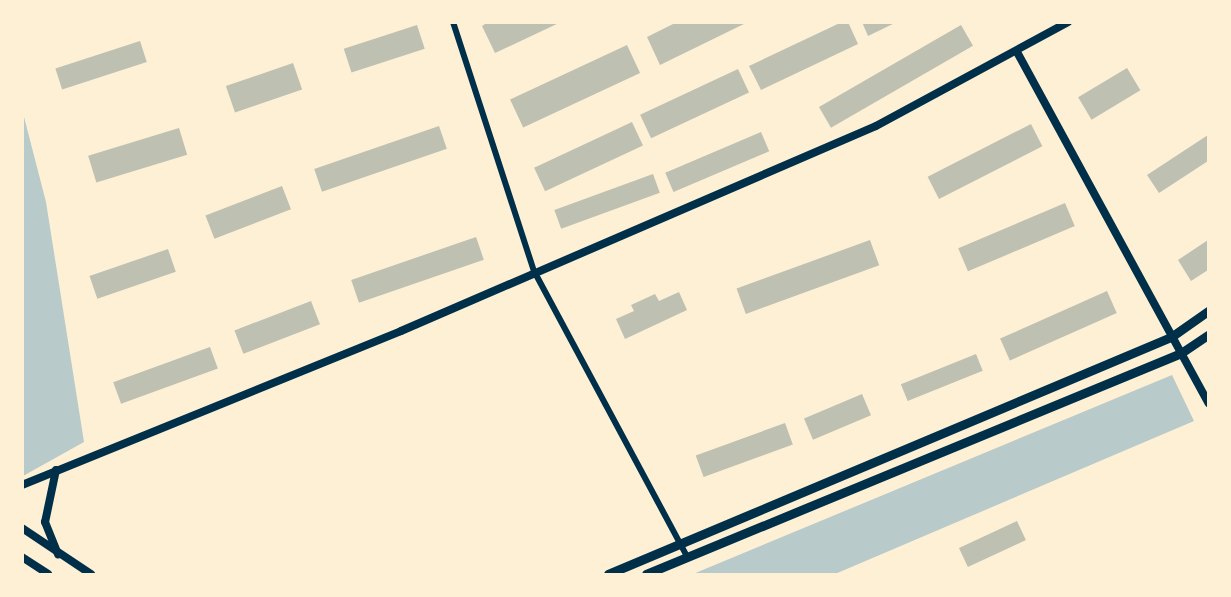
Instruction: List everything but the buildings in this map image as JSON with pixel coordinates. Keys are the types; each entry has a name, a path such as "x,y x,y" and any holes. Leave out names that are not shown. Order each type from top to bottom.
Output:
{"main road":[{"path":"608,574 682,545 1171,337 1209,311"},
{"path":"646,574 1181,353 1209,335"}],"street":[{"path":"453,22 534,271 688,558"},
{"path":"22,485 401,331 534,271 876,126 1017,52 1068,22"},
{"path":"1017,52 1209,403"},
{"path":"56,470 45,522 58,554"},
{"path":"22,528 91,574"},
{"path":"22,557 48,574"}],"shaded area":[{"path":"23,113 46,202 84,442 23,476"},
{"path":"1172,375 1194,421 835,574 693,574"}]}
